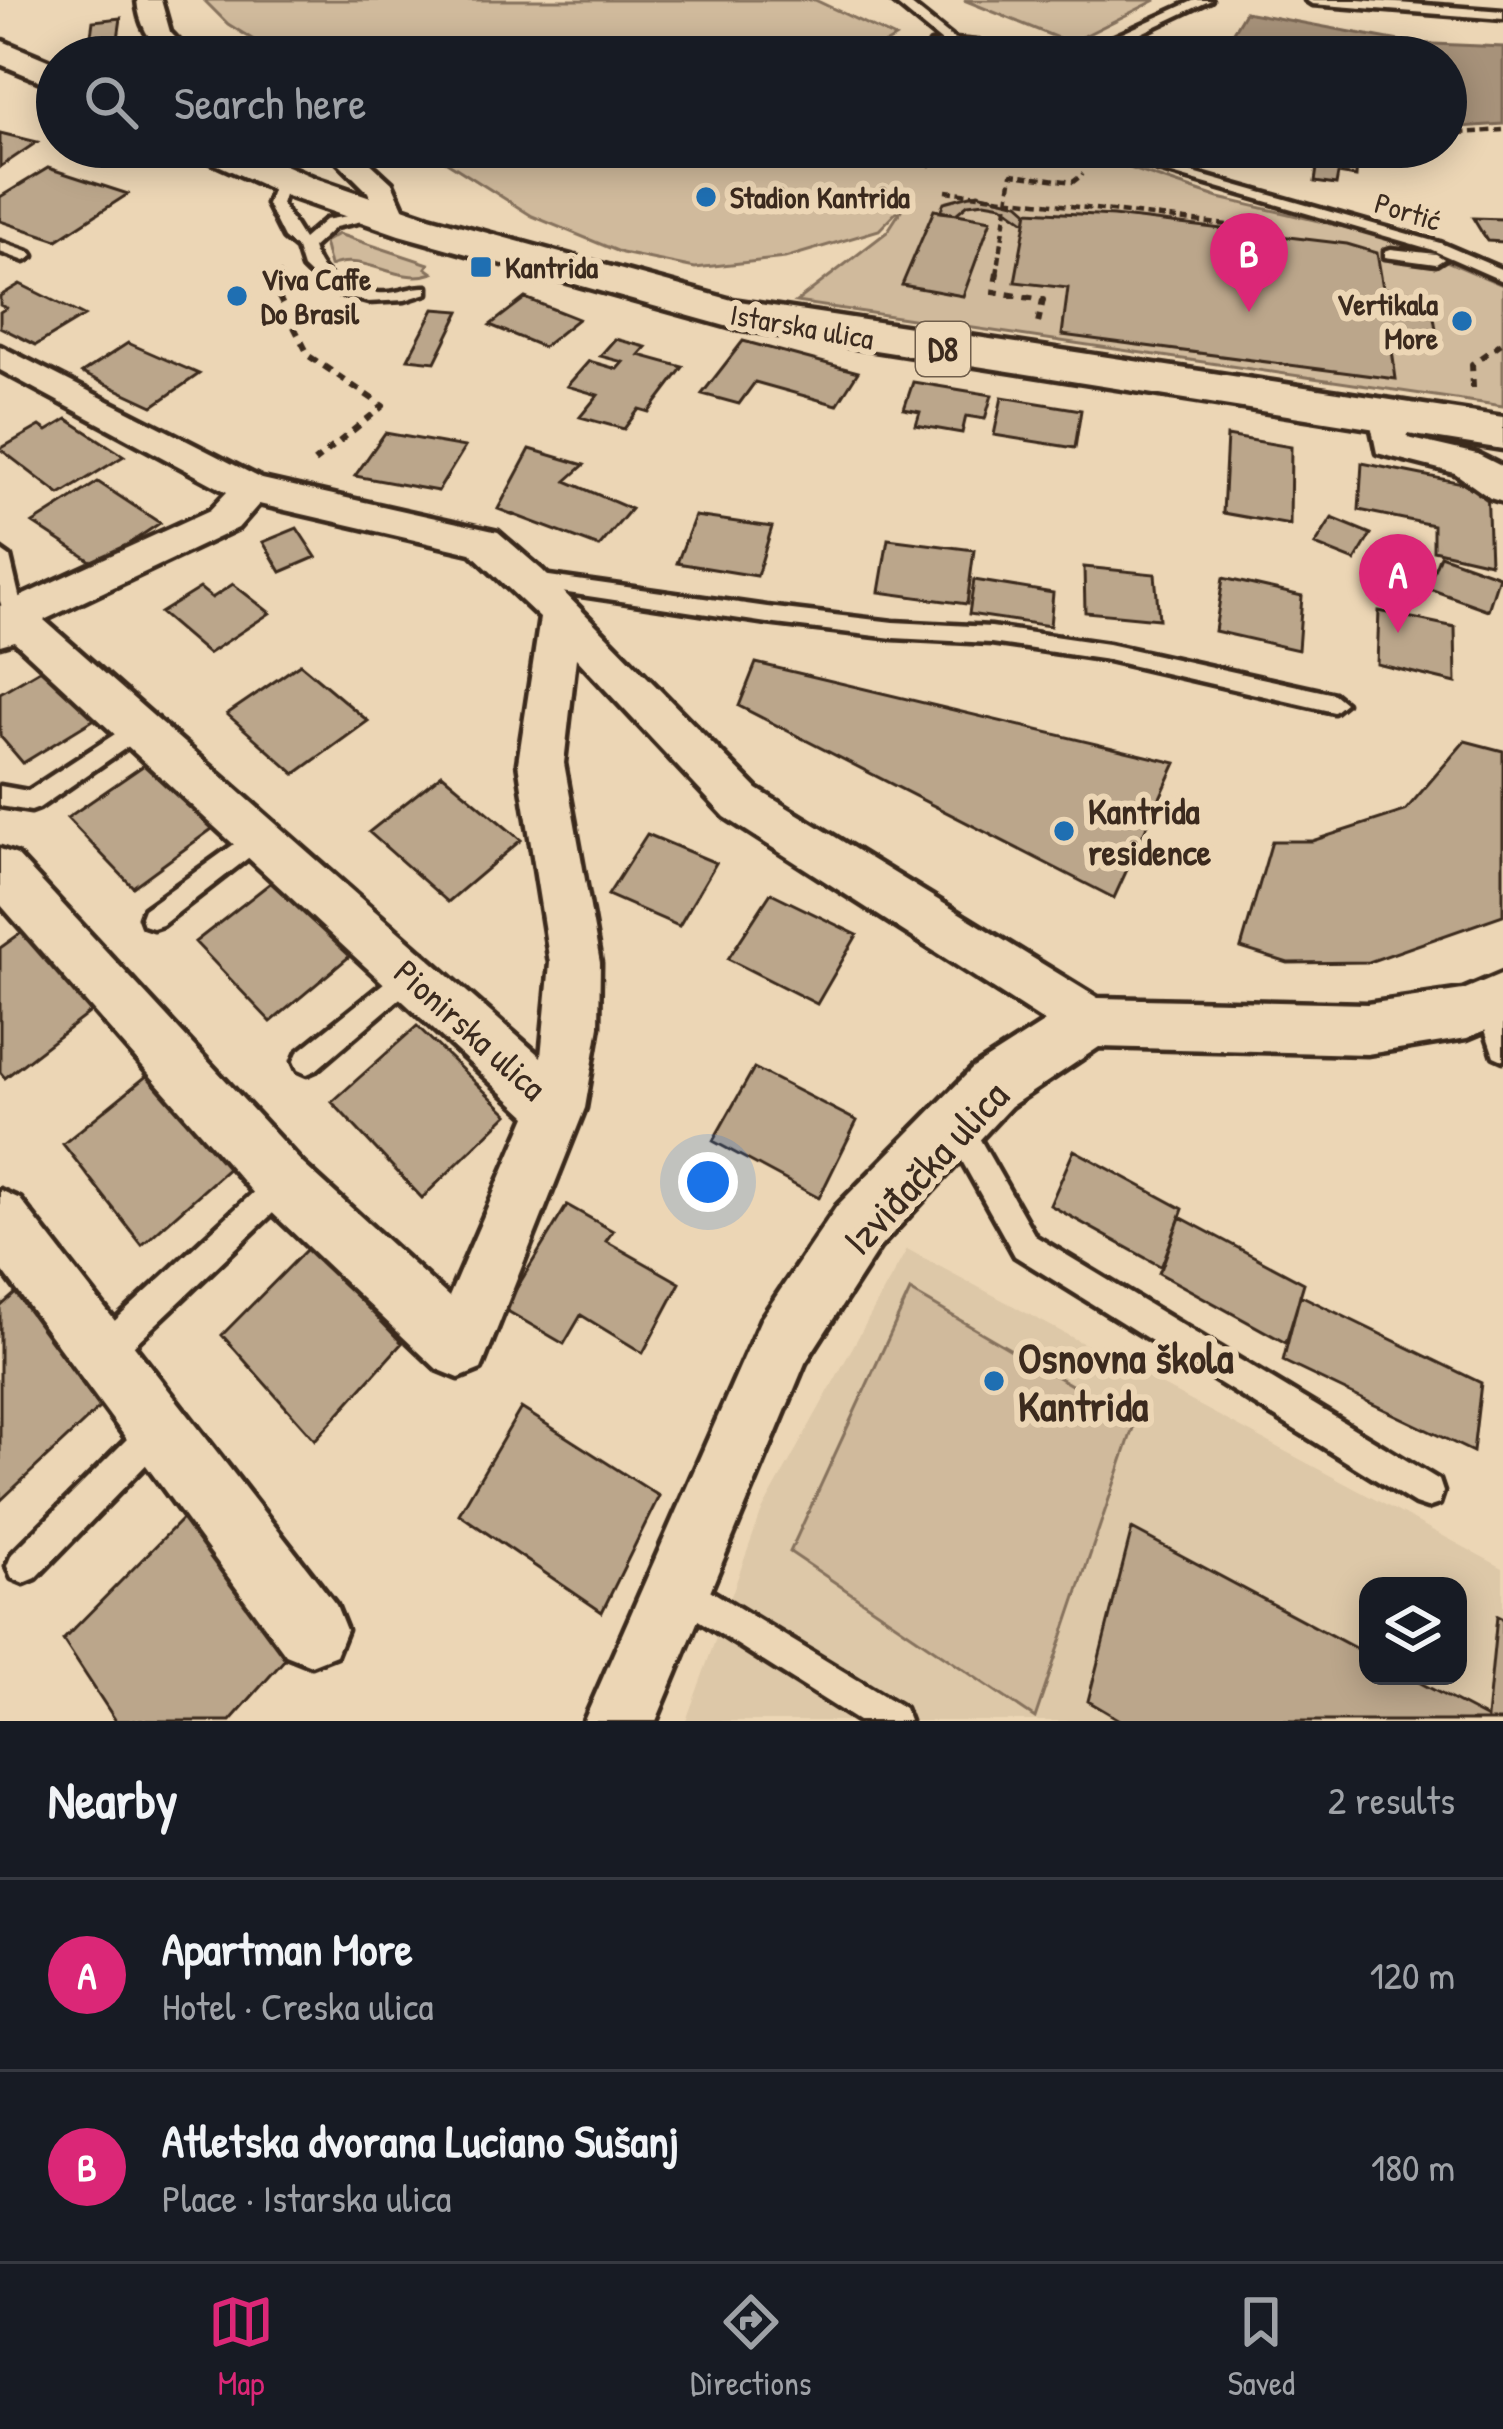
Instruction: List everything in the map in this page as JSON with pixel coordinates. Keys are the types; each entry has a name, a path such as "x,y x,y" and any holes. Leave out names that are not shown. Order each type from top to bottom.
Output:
{"main road":[{"path":"0,51 36,67"},
{"name":"D8","path":"258,168 326,196"},
{"name":"Istarska ulica","path":"326,196 598,280 769,322 1387,416 1488,420"}],"street":[{"path":"149,0 149,18 160,36"},
{"path":"326,196 339,168"},
{"path":"359,168 382,189 388,217"},
{"path":"0,356 250,489 484,542 528,580 741,803 1091,1022 1367,1030 1467,1014 1498,1016"},
{"path":"1387,416 1390,445 1476,464 1490,471 1503,489"},
{"path":"7,623 224,519 250,489"},
{"name":"Pionirska ulica","path":"558,1108 573,1026 574,963 542,763 561,615"},
{"name":"Pionirska ulica","path":"7,623 138,728 558,1108"},
{"path":"0,870 283,1184 459,1347 558,1108"},
{"name":"Izviđačka ulica","path":"620,1721 634,1679 783,1341 858,1227 992,1087 1091,1022"},
{"path":"2,1225 310,1630"}],"lane":[{"path":"896,0 943,36"},
{"path":"1127,36 1204,0"},
{"path":"1312,0 1503,15"},
{"name":"Portić","path":"1156,168 1435,246 1503,276"},
{"path":"283,179 274,204 292,238 304,247 310,270 332,287 378,296 421,290"},
{"path":"304,247 330,223 388,217"},
{"path":"0,247 25,256"},
{"path":"1391,254 1474,264"},
{"path":"0,557 7,623"},
{"path":"528,580 788,617 992,635 1108,652 1334,703"},
{"path":"0,796 31,801 138,728"},
{"path":"153,917 258,837"},
{"path":"307,1061 410,974"},
{"path":"956,1125 1025,1246 1427,1492"},
{"path":"102,1354 283,1184"},
{"path":"24,1566 159,1429"},
{"path":"678,1588 891,1721"}],"path":[{"path":"1467,133 1503,130"},
{"path":"1035,334 1043,300 994,292 1012,174 1073,182 1090,168"},
{"path":"946,191 1257,228"},
{"path":"269,278 309,356 383,406 334,441 306,470"},
{"path":"1488,420 1472,364 1503,342"}],"shaded area":[{"path":"204,0 815,0 891,36 247,36"},
{"path":"964,0 1156,0 1084,36 1053,36"},
{"path":"1245,12 1373,36 1231,36"},
{"path":"1467,45 1503,47 1503,124 1467,127"},
{"path":"456,168 1130,168 1219,198 1392,238 1503,285 1503,406 796,302 887,232 907,201 879,230 785,258 695,268 622,253 532,216"},
{"path":"338,234 429,264 426,268 433,273 407,275 356,263 330,266 324,242"},
{"name":"Osnovna škola Kantrida","path":"907,1249 1503,1568 1503,1721 686,1721 761,1513"},
{"path":"910,1291 1135,1422 1035,1718 790,1552"}],"building":[{"path":"121,18 118,36 91,36 93,21"},
{"path":"0,133 36,142 36,143 0,167"},
{"path":"48,168 128,194 57,240 0,221 0,197"},
{"path":"1317,168 1357,168 1356,177 1338,174 1336,185 1315,182"},
{"path":"978,193 1019,203 1028,211 1026,222 1002,205 985,202 968,204 956,214 940,212 944,202"},
{"path":"934,210 991,220 963,296 902,285"},
{"path":"1028,211 1113,216 1347,244 1377,253 1383,288 1430,294 1437,335 1389,329 1396,379 1062,335 1068,288 1015,282"},
{"path":"1473,218 1503,219 1503,242 1487,241"},
{"path":"20,284 84,316 36,345 0,327 0,312 6,308 0,305 0,296"},
{"path":"525,298 578,319 543,347 490,325"},
{"path":"434,309 460,311 435,362 408,359"},
{"path":"615,339 646,347 639,355 683,367 649,412 639,409 624,429 580,417 598,395 567,386 589,361 617,369 623,362 600,356"},
{"path":"743,341 858,372 837,405 755,382 739,404 702,394"},
{"path":"128,343 199,374 153,406 82,373"},
{"path":"913,382 992,395 985,419 966,416 962,433 916,425 920,412 904,409"},
{"path":"1002,397 1081,410 1075,448 994,435"},
{"path":"67,419 124,456 60,495 0,449 40,426 47,431"},
{"path":"385,433 465,447 438,491 355,476"},
{"path":"1227,436 1291,447 1290,525 1223,513"},
{"path":"530,449 584,465 566,481 631,509 599,547 498,509"},
{"path":"1362,463 1487,488 1490,563 1433,550 1433,525 1359,510"},
{"path":"98,482 160,523 97,565 33,523"},
{"path":"695,516 772,527 757,576 677,563"},
{"path":"1332,518 1371,534 1355,561 1315,545"},
{"path":"297,528 316,557 281,572 263,542"},
{"path":"888,539 974,550 967,604 879,592"},
{"path":"1440,555 1499,576 1488,610 1427,588"},
{"path":"1084,567 1155,574 1159,619 1085,612"},
{"path":"1223,578 1302,596 1298,650 1215,631"},
{"path":"974,580 1053,593 1050,626 969,614"},
{"path":"233,584 270,613 208,654 160,613 200,588 212,598"},
{"path":"1379,611 1455,627 1456,683 1377,664"},
{"path":"55,661 103,714 23,763 0,736 0,693"},
{"name":"Kantrida residence","path":"756,663 1176,763 1114,898 739,706"},
{"path":"300,664 368,721 295,774 227,714"},
{"path":"1465,741 1503,751 1503,915 1369,962 1288,963 1241,948 1272,841 1312,841 1405,811"},
{"path":"150,761 216,826 133,887 67,818"},
{"path":"442,774 521,840 448,902 369,832"},
{"path":"647,834 716,863 679,926 608,895"},
{"path":"278,877 356,951 271,1022 195,942"},
{"path":"771,893 857,935 817,1004 728,959"},
{"path":"32,925 102,1003 5,1078 0,1072 0,948"},
{"path":"417,1026 508,1114 422,1198 332,1102"},
{"path":"160,1065 241,1157 142,1245 63,1144"},
{"path":"754,1068 857,1121 819,1198 713,1141"},
{"path":"1074,1150 1183,1209 1162,1267 1050,1205"},
{"path":"567,1205 613,1231 606,1241 680,1283 643,1353 581,1315 564,1344 504,1309"},
{"path":"1180,1217 1304,1283 1286,1343 1159,1273"},
{"path":"309,1247 402,1343 315,1440 222,1335"},
{"path":"17,1292 100,1407 0,1501 0,1307"},
{"path":"1300,1295 1481,1383 1473,1452 1283,1361"},
{"path":"521,1408 659,1496 602,1612 459,1514"},
{"path":"183,1518 286,1658 230,1721 116,1721 63,1640"},
{"path":"1132,1529 1359,1650 1359,1685 1424,1685 1487,1718 1497,1616 1503,1619 1503,1721 1122,1721 1088,1701"}],"place":[{"name":"Stadion Kantrida","path":"706,197"},
{"name":"Kantrida","path":"481,267"},
{"name":"Viva Caffe Do Brasil","path":"237,296"},
{"name":"Atletska dvorana Luciano Sušanj","path":"1249,312"},
{"name":"Vertikala More","path":"1462,321"},
{"name":"Apartman More","path":"1398,633"},
{"name":"Kantrida residence","path":"1064,831"},
{"name":"Osnovna škola Kantrida","path":"994,1381"}]}
